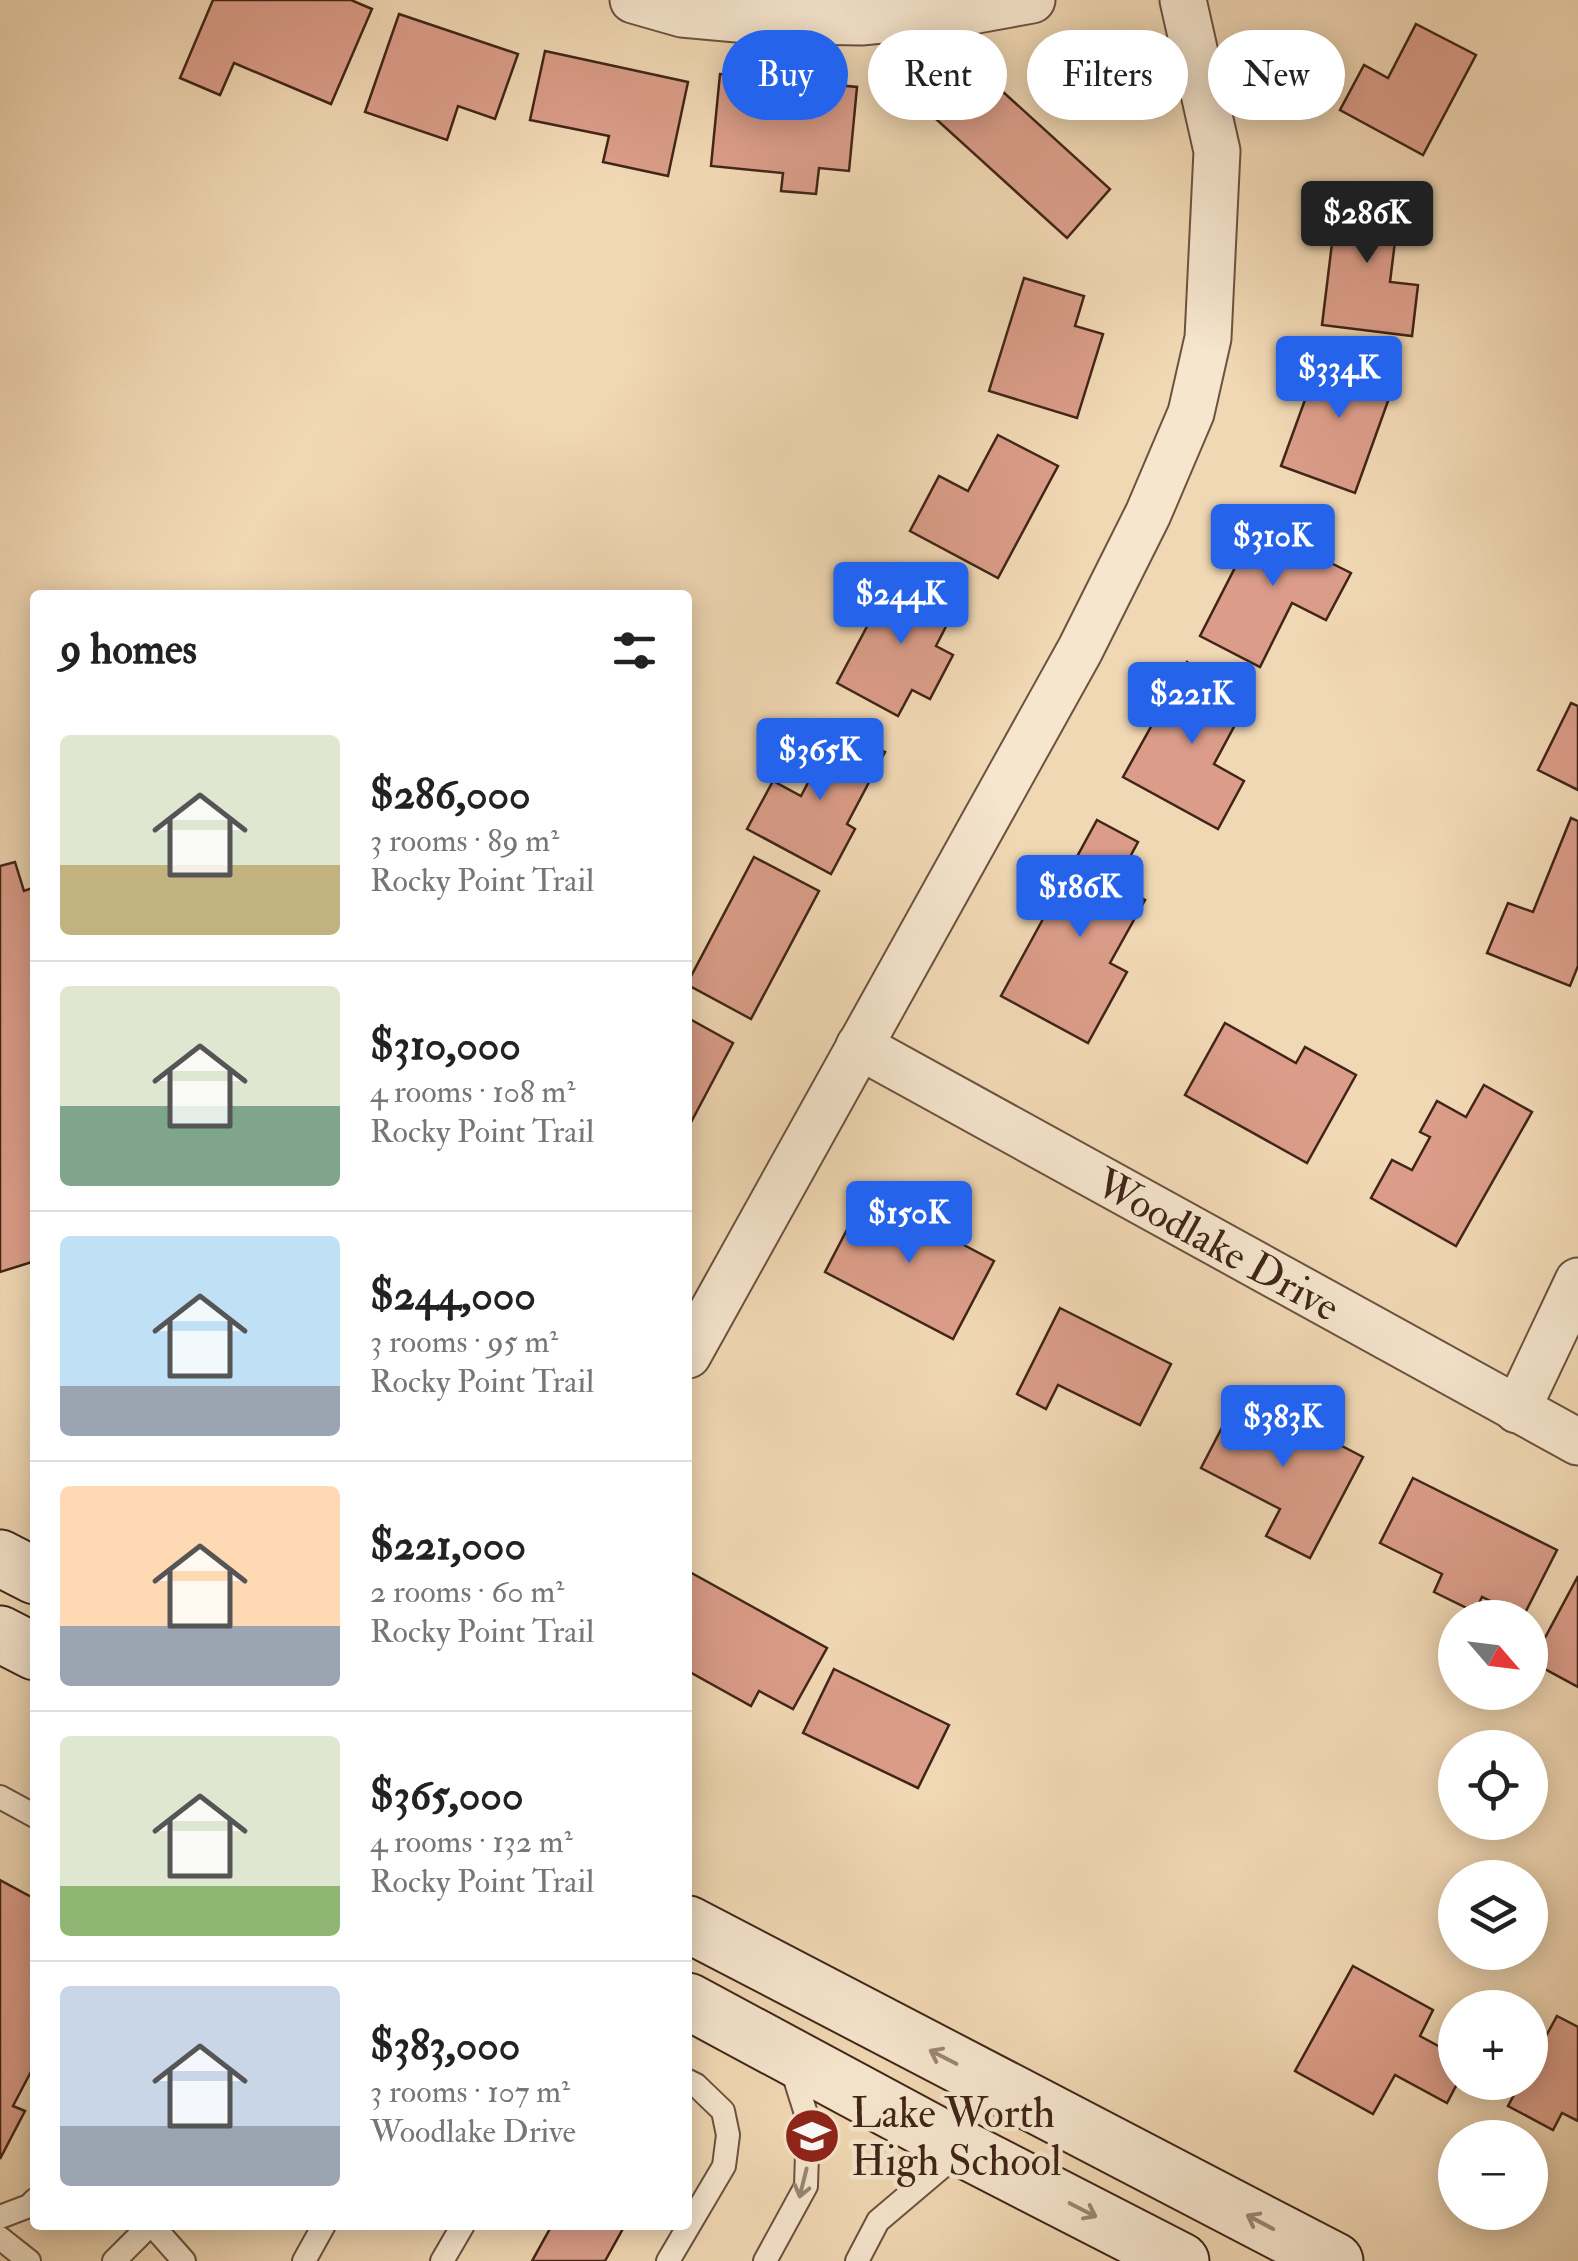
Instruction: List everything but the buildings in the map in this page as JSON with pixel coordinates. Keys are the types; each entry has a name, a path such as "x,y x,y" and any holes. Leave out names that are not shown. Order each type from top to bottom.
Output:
{"main road":[{"path":"0,1558 30,1573"},
{"path":"0,1634 30,1649"},
{"path":"692,1926 1335,2261"},
{"path":"692,2002 1168,2258"}],"street":[{"path":"632,0 682,14 748,20 861,22 966,12 1032,0"},
{"path":"692,1347 1080,650 1148,514 1191,413 1208,338 1218,151 1183,0"},
{"name":"Woodlake Drive","path":"859,1046 1578,1442"},
{"path":"1517,1410 1578,1281"}],"lane":[{"path":"0,1797 30,1813"},
{"path":"765,2261 806,2186 808,2120 788,2055"},
{"path":"692,2084 724,2111 728,2135 724,2166 692,2220"},
{"path":"856,2261 878,2221 963,2148"},
{"path":"0,2218 30,2206"},
{"path":"114,2261 146,2230"},
{"path":"156,2230 184,2261"},
{"path":"304,2261 321,2230"},
{"path":"442,2261 460,2230"},
{"path":"668,2261 686,2230"},
{"path":"0,2238 30,2261"}],"place":[{"name":"Lake Worth High School","path":"812,2136"}]}
